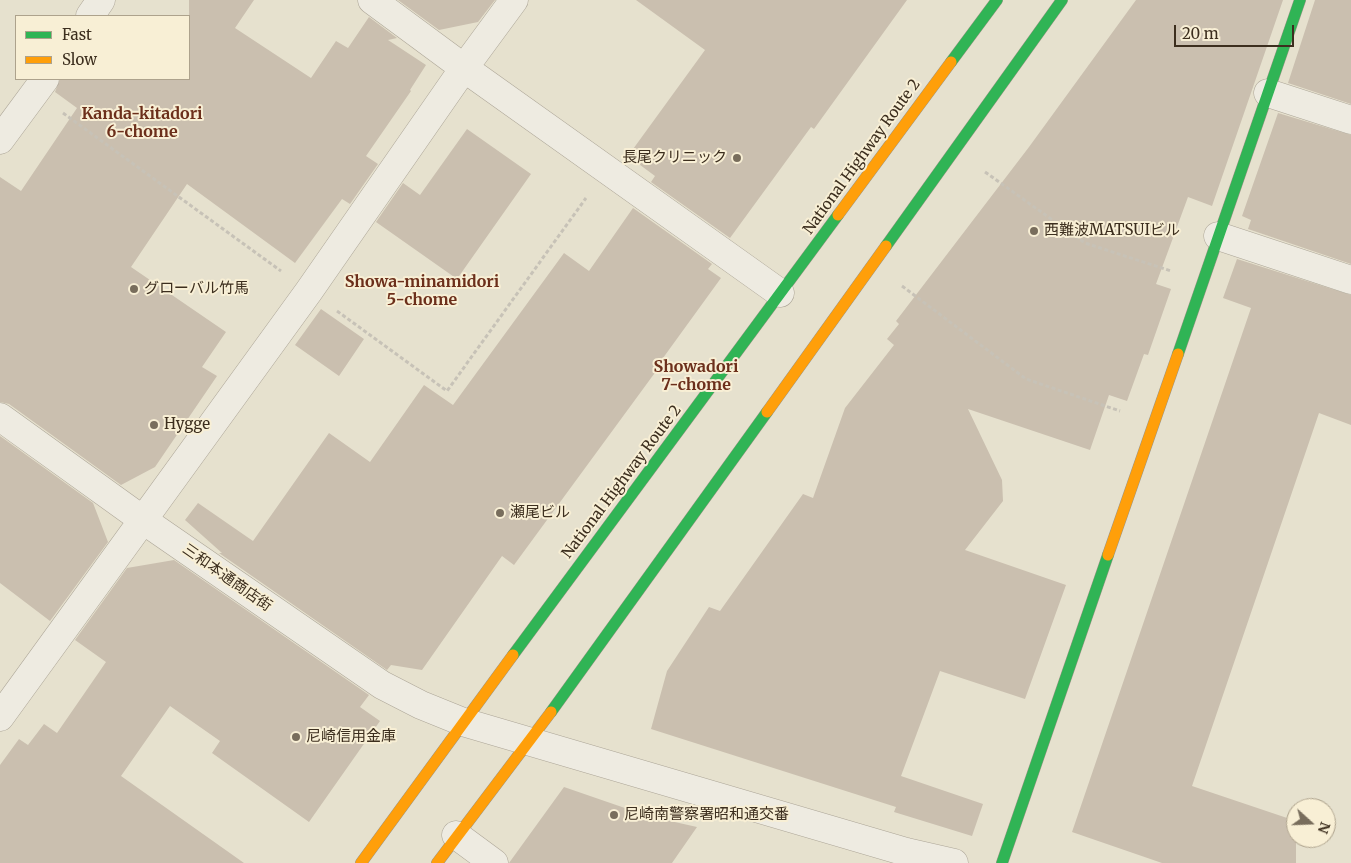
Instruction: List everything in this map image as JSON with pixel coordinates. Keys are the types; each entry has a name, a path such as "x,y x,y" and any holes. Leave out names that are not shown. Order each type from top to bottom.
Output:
{"main road":[{"name":"National Highway Route 2","path":"361,863 463,722 997,0"},
{"path":"436,863 530,741 1062,0"},
{"path":"1002,863 1300,0"}],"street":[{"path":"91,15 101,0"},
{"path":"372,0 464,68 780,293"},
{"path":"0,717 335,254 464,68 514,0"},
{"path":"0,140 43,80"},
{"path":"1268,93 1351,120"},
{"path":"1218,236 1351,280"},
{"name":"三和本通商店街","path":"0,417 143,520 382,685 421,705 463,722 904,857 954,863"},
{"path":"456,835 494,863"}],"path":[{"path":"985,172 1085,243 1203,281"},
{"path":"902,286 1026,379 1154,422"}],"building":[{"path":"189,0 254,0 235,28 311,78 336,41 348,48 369,17 397,38 388,40 426,65 411,91 366,156 378,164 350,204 342,199 295,263 187,184 131,267 226,332 202,367 217,376 155,467 121,485 9,404 0,402 0,177 21,191 77,108 55,92 60,80 190,80"},
{"path":"398,0 495,0 478,22 439,30"},
{"path":"636,0 907,0 814,129 811,127 730,238 651,182 655,176 628,156 705,50"},
{"path":"1136,0 1283,0 1212,206 1188,197 1156,284 1171,289 1148,355 1144,354 1127,401 1109,395 1090,450 968,409 1002,480 1003,501 965,550 1066,585 1025,699 940,671 901,776 983,804 972,836 894,812 896,807 651,729 667,671 709,607 720,611 803,494 813,498 845,408 894,345 887,339 899,324 896,321 1029,147"},
{"path":"1315,0 1351,0 1351,104 1288,83"},
{"path":"1278,113 1351,135 1351,264 1248,229 1251,220 1242,216"},
{"path":"467,129 531,174 457,279 376,222 403,183 420,195"},
{"path":"633,208 712,264 708,269 721,278 663,358 665,359 514,565 502,556 422,670 391,665 387,670 219,553 222,553 185,520 198,503 253,541 329,433 370,462 424,385 453,405 564,253 589,271"},
{"path":"1237,259 1351,295 1351,425 1319,413 1192,786 1286,818 1286,848 1296,848 1296,863 1162,863 1072,832 1251,308 1223,298"},
{"path":"321,309 364,339 339,376 295,345"},
{"path":"0,436 93,503 108,542 50,621 0,583"},
{"path":"174,560 369,695 360,707 380,721 309,822 212,753 220,741 170,706 121,776 244,863 0,863 0,765 19,739 28,745 44,724 57,733 106,662 75,640 127,568"},
{"path":"564,787 648,816 697,827 672,863 509,863"}],"traffic: fast":[{"path":"951,62 997,0"},
{"path":"886,246 1062,0"},
{"path":"1178,354 1300,0"},
{"path":"513,655 838,215"},
{"path":"551,712 767,412"},
{"path":"1002,863 1108,555"}],"traffic: slow":[{"path":"838,215 951,62"},
{"path":"767,412 886,246"},
{"path":"1108,555 1178,354"},
{"path":"361,863 513,655"},
{"path":"437,863 551,712"}],"place":[{"name":"長尾クリニック","path":"737,158"},
{"name":"西難波MATSUIビル","path":"1034,231"},
{"name":"グローバル竹馬","path":"134,289"},
{"name":"Hygge","path":"154,425"},
{"name":"瀬尾ビル","path":"500,513"},
{"name":"尼崎信用金庫","path":"296,737"},
{"name":"尼崎南警察署昭和通交番","path":"614,815"}],"district":[{"name":"Kanda-kitadori 6-chome","path":"142,123"},
{"name":"Showa-minamidori 5-chome","path":"422,291"},
{"name":"Showadori 7-chome","path":"696,376"}]}
